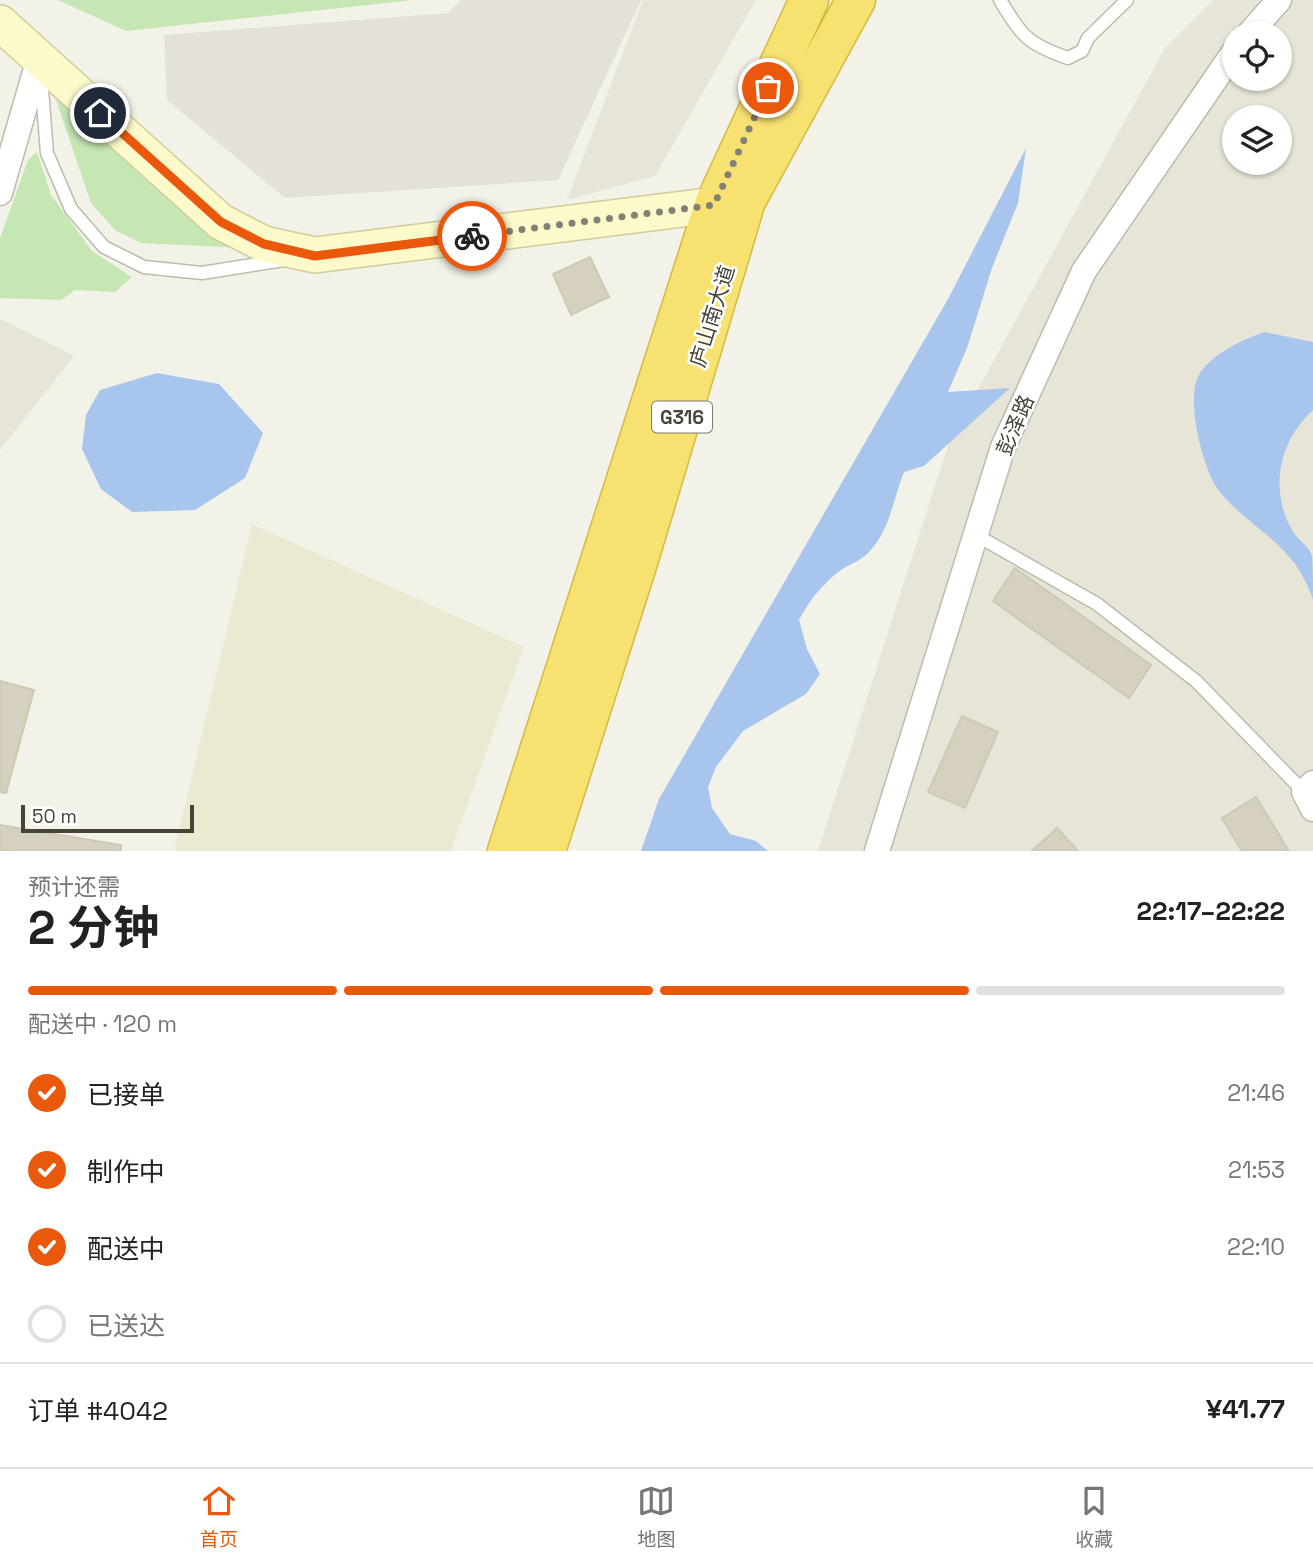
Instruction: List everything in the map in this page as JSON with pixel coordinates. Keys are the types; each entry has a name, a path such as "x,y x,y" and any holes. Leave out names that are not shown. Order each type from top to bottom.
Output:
{"highway":[{"name":"庐山南大道","path":"507,851 730,203 809,0"},
{"name":"庐山南大道","path":"547,851 639,559 730,203 856,0"}],"main road":[{"path":"0,23 221,222 264,244 315,256 730,203"}],"street":[{"path":"1261,21 1279,0"},
{"path":"0,193 39,58"},
{"name":"彭泽路","path":"886,847 1003,447 1084,271 1222,70"}],"lane":[{"path":"1000,0 1021,34 1041,49 1068,58 1082,51 1088,38 1126,0"},
{"path":"39,58 47,153 71,209 104,247 144,267 202,273 315,256"},
{"path":"976,535 1097,604 1196,681 1310,794"}],"shaded area":[{"path":"461,0 641,0 558,180 285,198 167,100 164,35 448,13"},
{"path":"643,0 756,0 655,176 567,200"},
{"path":"1213,0 1313,0 1313,851 818,851 949,442 1165,48"},
{"path":"0,319 74,356 0,450"},
{"path":"252,524 524,647 451,851 174,851"}],"green space":[{"path":"58,0 414,0 126,31"},
{"path":"51,85 243,248 141,243 115,230 91,203"},
{"path":"37,152 51,195 92,251 132,277 115,292 75,290 61,300 0,298 0,238 28,160"}],"water":[{"path":"1026,148 1018,203 992,268 967,348 948,392 1010,388 924,466 904,472 886,525 876,544 863,557 828,581 799,620 807,649 820,674 806,694 743,731 716,767 708,787 712,808 730,834 756,841 768,851 641,851 659,799 948,299"},
{"path":"1264,332 1313,342 1313,410 1301,422 1285,451 1280,482 1285,514 1292,530 1312,556 1313,600 1296,565 1284,551 1219,491 1207,468 1195,419 1195,388 1203,369 1218,355 1236,344"},
{"path":"157,373 219,384 263,433 245,478 195,510 132,512 101,489 82,449 86,415 100,390"}],"building":[{"path":"590,257 609,297 571,315 553,274"},
{"path":"1015,568 1151,665 1129,698 993,601"},
{"path":"0,681 34,690 6,793 0,792"},
{"path":"962,716 998,732 965,808 928,792"},
{"path":"1256,797 1289,851 1242,851 1222,818"},
{"path":"0,825 121,845 121,851 0,851"},
{"path":"1057,828 1078,851 1032,851"}],"way so far":[{"path":"472,236 714,205 768,88"}],"route":[{"path":"100,113 221,222 264,244 315,256 472,236"}]}
